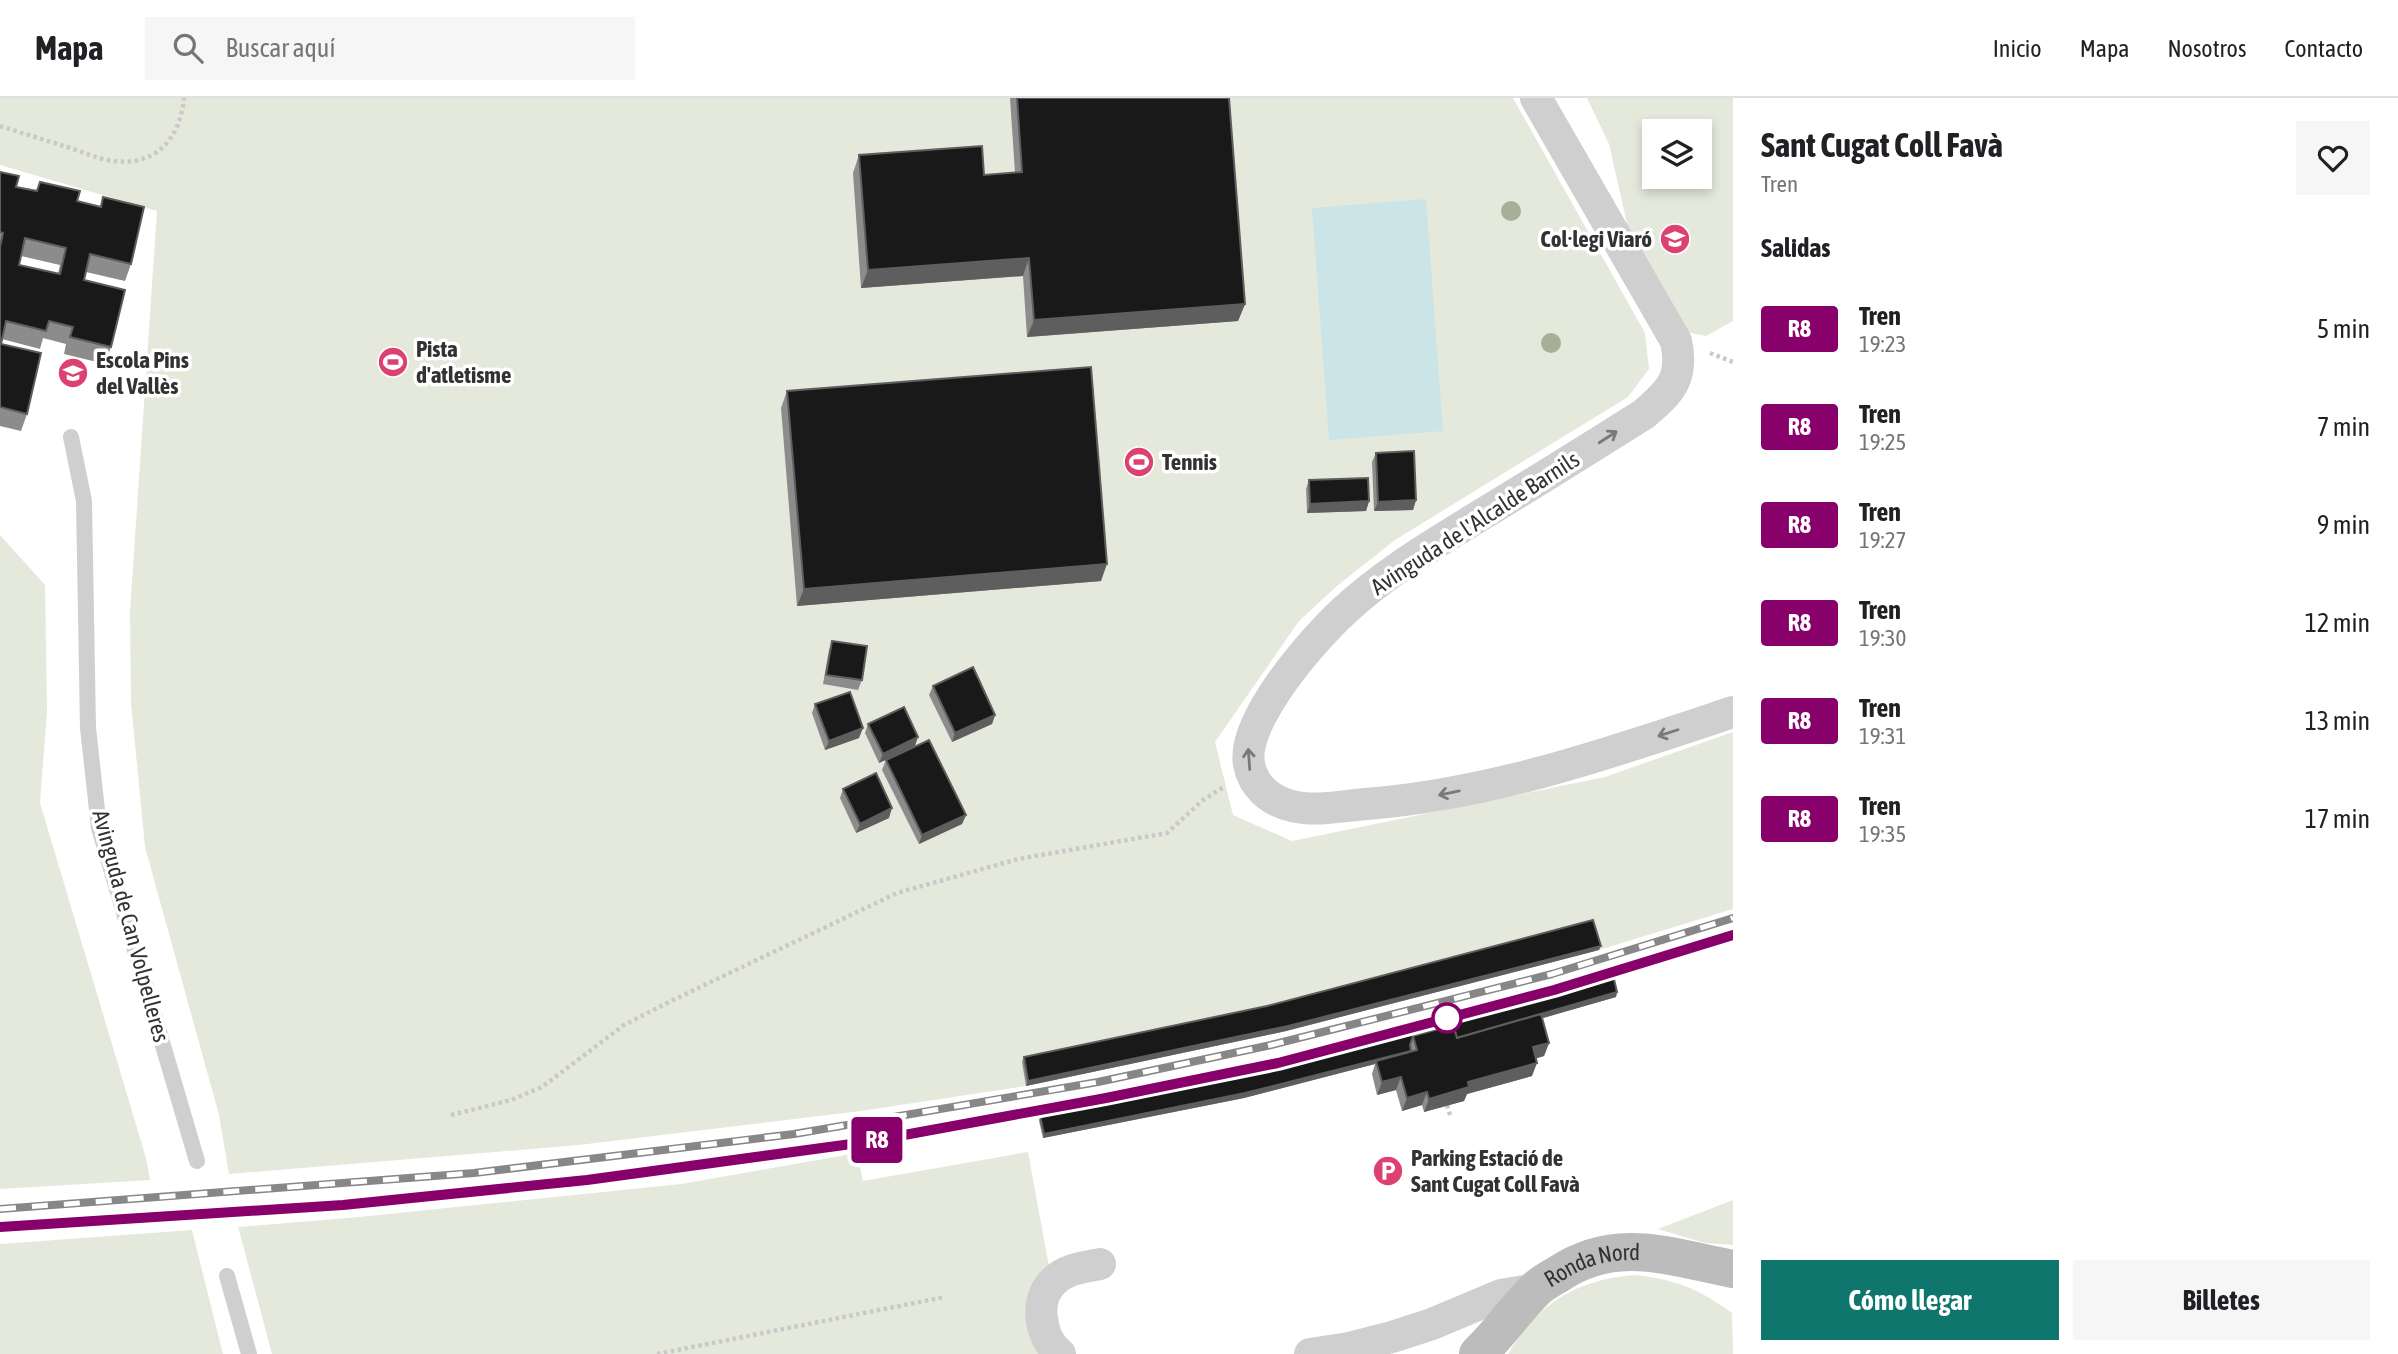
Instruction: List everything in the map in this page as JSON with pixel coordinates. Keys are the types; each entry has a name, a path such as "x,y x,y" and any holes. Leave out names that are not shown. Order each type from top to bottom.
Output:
{"main road":[{"name":"Ronda Nord","path":"1489,1348 1536,1289 1569,1266 1602,1255 1636,1250 1655,1252 1725,1271"}],"street":[{"name":"Avinguda de l'Alcalde Barnils","path":"1250,772 1247,757 1249,739 1258,722 1284,680 1315,641 1344,611 1381,579 1428,548 1644,414 1664,398 1673,386 1678,371 1676,341 1536,98"},
{"path":"1250,772 1259,788 1273,799 1292,806 1317,808 1416,799 1541,774 1733,712"},
{"path":"1060,1354 1045,1335 1040,1315 1045,1295 1053,1281 1073,1269 1100,1264"},
{"path":"1310,1354 1392,1337 1433,1324 1501,1295 1536,1289"}],"lane":[{"name":"Avinguda de Can Volpelleres","path":"71,437 84,501 88,728 99,828 197,1161"},
{"path":"227,1276 249,1354"}],"path":[{"path":"0,126 109,160 133,162 152,157 166,145 176,130 184,98"},
{"path":"451,1115 511,1100 542,1087 624,1026 897,893 1018,859 1167,832 1203,800 1250,772"},
{"path":"1447,1105 1451,1118"},
{"path":"657,1354 945,1297"}],"shaded area":[{"path":"0,98 1513,98 1645,333 1649,369 1628,397 1395,540 1337,586 1299,621 1215,742 1233,815 1292,841 1605,777 1733,732 1733,909 1599,950 1286,1031 1026,1086 861,1111 579,1145 229,1174 219,1115 145,847 131,703 130,611 157,211 0,165"},
{"name":"Col·legi Viaró","path":"1587,98 1733,98 1733,321 1706,336 1681,331 1630,237 1609,144"},
{"path":"0,535 45,585 47,711 40,803 146,1158 150,1180 0,1189"},
{"path":"1028,1152 1065,1354 272,1354 238,1227 681,1184 857,1153 863,1181"},
{"path":"1733,1200 1733,1245 1705,1243 1658,1229"},
{"path":"192,1230 223,1354 0,1354 0,1244"},
{"path":"1634,1275 1662,1279 1686,1287 1732,1313 1733,1354 1508,1354 1532,1321 1560,1297 1594,1282"}],"water":[{"path":"1426,199 1443,431 1329,440 1312,208"}],"building":[{"path":"1017,98 1229,98 1245,304 1034,320 1029,258 868,270 859,155 982,146 984,175 1022,172"},
{"path":"0,172 19,176 16,187 37,191 40,182 80,191 77,201 101,207 103,197 144,207 131,264 90,254 84,280 125,290 111,347 70,337 73,327 49,321 46,331 6,321 1,344 41,353 27,414 0,407 0,247 3,233 0,232","holes":["25,238 66,248 60,274 19,265"]},
{"path":"1091,367 1107,564 804,589 787,391"},
{"path":"1414,451 1416,500 1378,502 1376,453"},
{"path":"1368,478 1369,501 1310,504 1309,480"},
{"path":"832,641 867,646 862,680 826,675"},
{"path":"973,667 995,715 955,733 933,686"},
{"path":"850,692 863,728 829,741 815,704"},
{"path":"904,707 918,737 883,754 868,724"},
{"path":"929,740 966,815 922,835 886,760"},
{"path":"876,773 892,808 860,824 843,789"},
{"path":"1593,920 1601,946 1288,1026 1028,1081 1024,1057 1267,1006"},
{"path":"1613,975 1617,992 1457,1038 1453,1025 1413,1036 1411,1051 1245,1093 1044,1134 1040,1116 1241,1074 1452,1022"},
{"path":"1541,1014 1549,1043 1533,1047 1537,1063 1468,1082 1469,1087 1429,1099 1427,1092 1407,1098 1401,1077 1382,1082 1376,1061 1417,1050 1413,1036 1453,1025 1457,1038"}],"railway":[{"path":"0,1209 474,1173 794,1134 1098,1082 1271,1045 1552,974 1733,918"},
{"path":"0,1227 343,1205 587,1180 866,1142 1278,1063 1554,990 1733,934"}],"train":[{"name":"R8","path":"0,1227 343,1205 587,1180 866,1142 1278,1063 1554,990 1733,935"}],"place":[{"name":"Col·legi Viaró","path":"1675,239"},
{"name":"Pista d'atletisme","path":"393,362"},
{"name":"Escola Pins del Vallès","path":"73,373"},
{"name":"Tennis","path":"1139,462"},
{"name":"Parking Estació de Sant Cugat Coll Favà","path":"1388,1171"}]}
